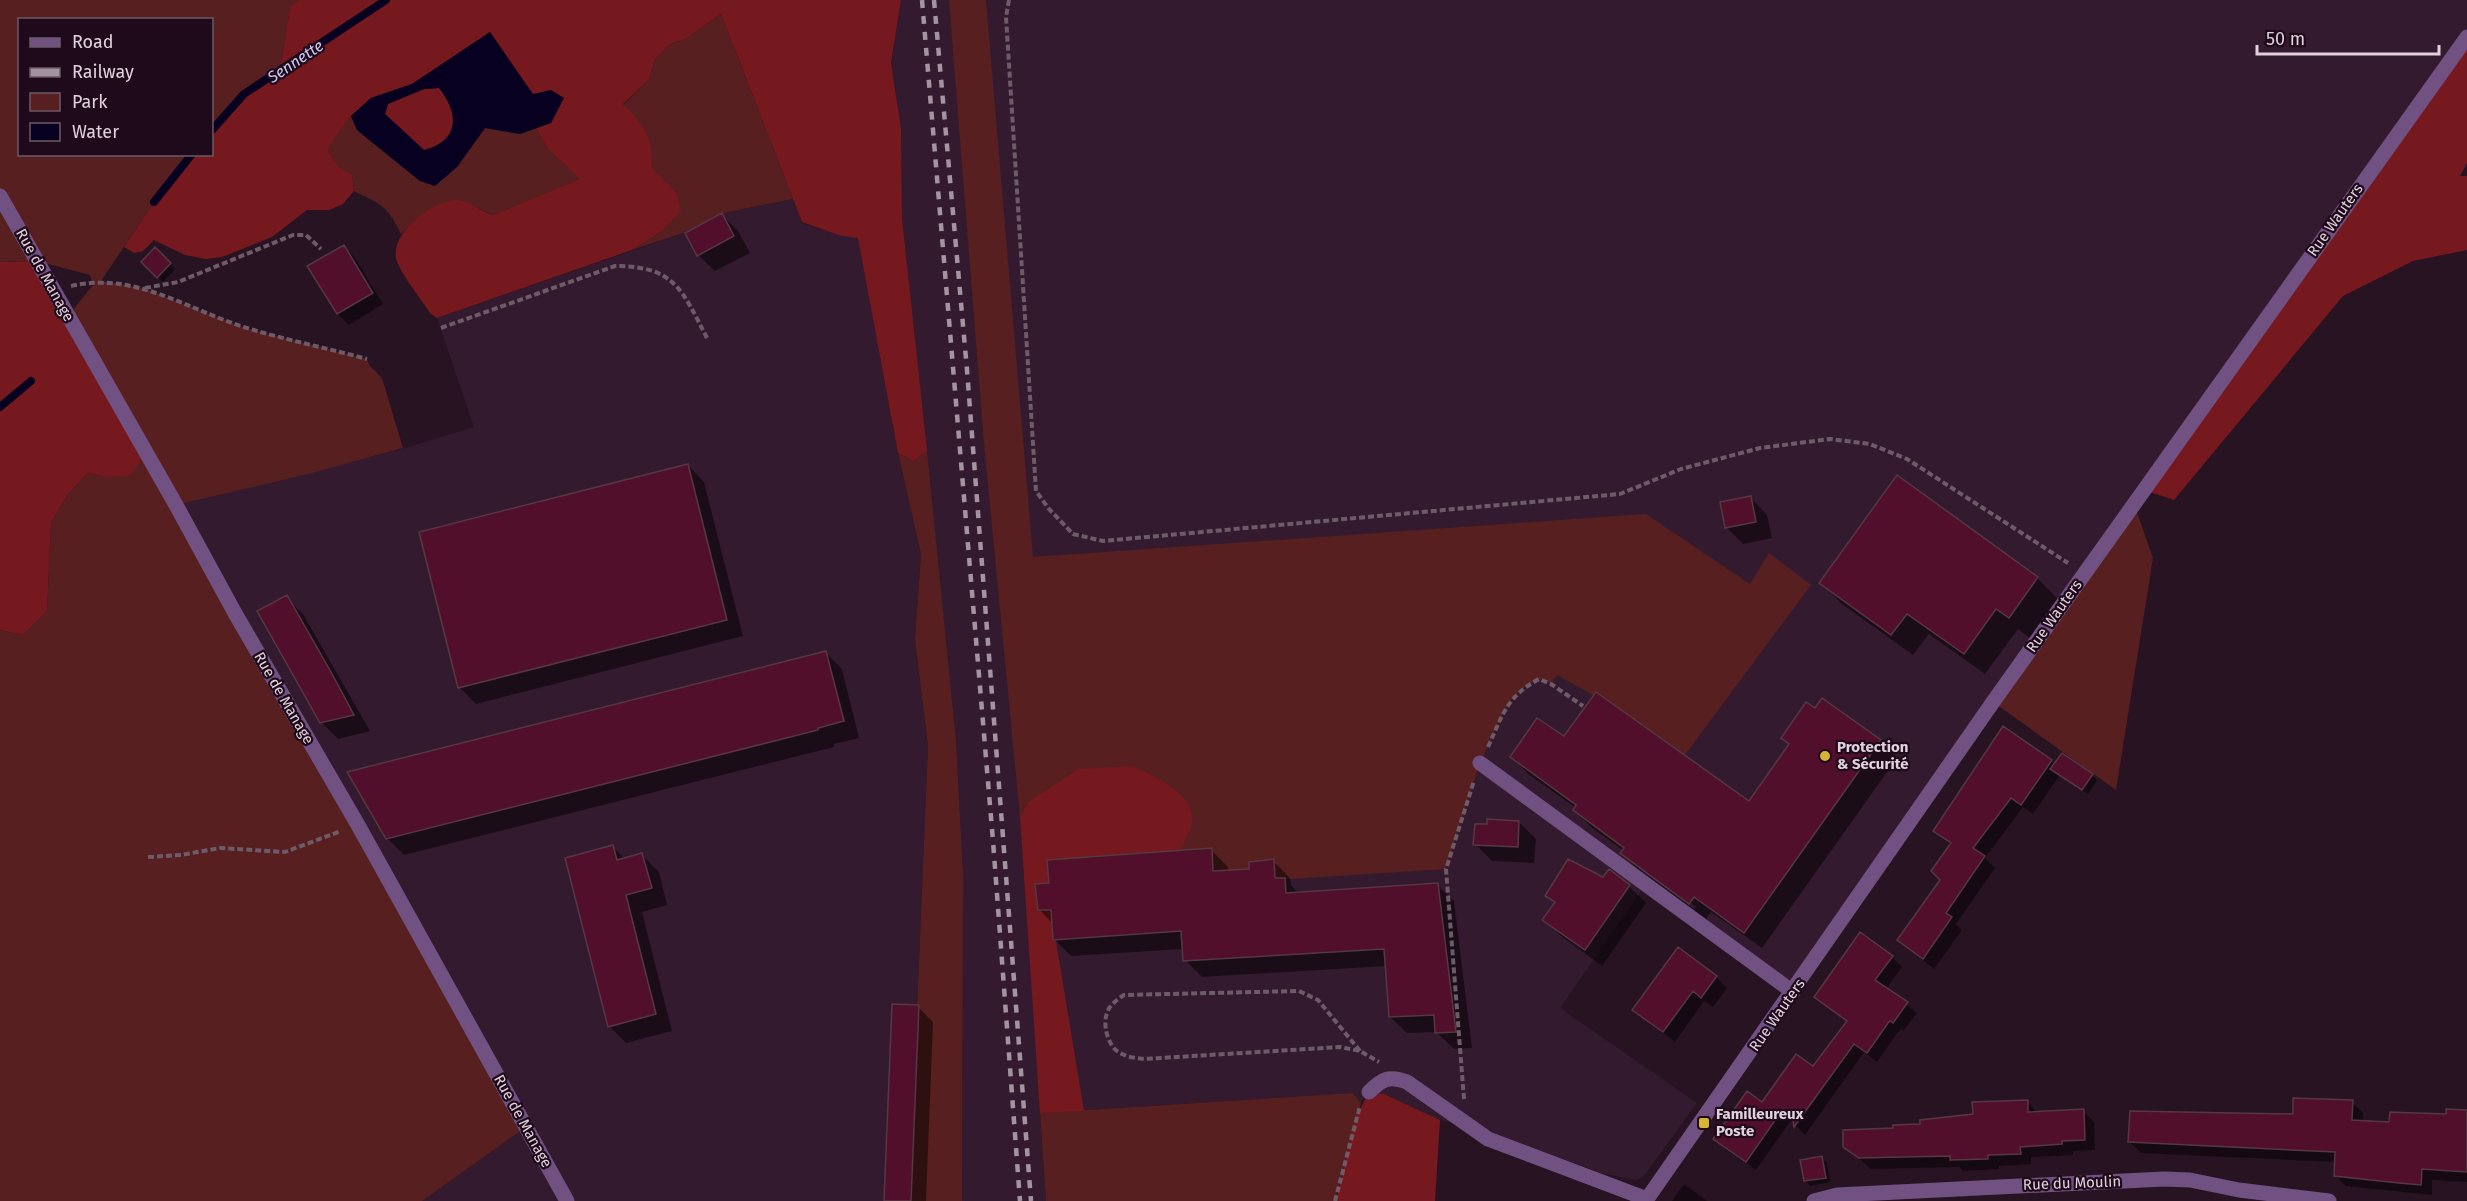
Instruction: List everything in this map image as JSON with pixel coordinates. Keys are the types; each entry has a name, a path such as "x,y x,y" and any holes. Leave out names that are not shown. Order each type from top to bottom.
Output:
{"street":[{"name":"Rue Wauters","path":"1466,1124 1488,1139 1512,1149 1647,1199 2084,574 2467,37"},
{"name":"Rue de Manage","path":"0,196 236,615 358,825 567,1201"},
{"path":"1480,763 1793,992"},
{"path":"1369,1092 1383,1078 1395,1077 1407,1082 1466,1124"},
{"name":"Rue du Moulin","path":"1814,1201 1849,1195 2190,1179 2239,1190 2329,1201"}],"path":[{"path":"1009,0 1006,17 1036,491 1049,509 1073,534 1103,541 1620,494 1681,469 1760,448 1830,440 1870,444 1907,459 2084,574"},
{"path":"143,288 178,282 293,235 306,235 321,249"},
{"path":"441,328 615,266 634,266 661,273 677,286 682,291 707,338"},
{"path":"53,290 92,281 113,281 143,288 246,328 367,358"},
{"path":"1466,1124 1446,869 1480,763 1512,698 1539,679 1551,684 1583,706"},
{"path":"148,857 220,848 285,852 358,825"},
{"path":"1359,1051 1340,1047 1144,1059 1128,1057 1117,1051 1109,1040 1105,1023 1108,1009 1124,995 1299,991 1318,1000 1359,1051 1407,1082"},
{"path":"1335,1201 1356,1117 1369,1092"}],"shaded area":[{"path":"300,0 901,0 891,63 901,128 902,218 927,451 914,461 898,453 858,238 838,235 802,222 721,14 686,39 670,44 654,61 649,80 623,104 646,132 651,148 651,167 676,192 681,211 661,232 632,250 437,318 431,314 406,278 396,258 396,248 407,228 427,211 449,201 459,200 493,215 580,179 547,148 536,128 551,123 490,32 412,84 371,98 351,116 330,144 328,151 339,167 352,174 354,191 343,204 329,210 307,210 272,237 222,257 206,259 185,255 154,240 143,251 134,253 124,247 154,202 191,156 213,156 213,129 222,115 280,70 290,7"},
{"path":"901,0 2467,0 2467,37 1793,992 1771,985 1641,891 1560,1008 1697,1103 1643,1177 1636,1180 1601,1173 1489,1132 1440,1120 1384,1094 1369,1092 1361,1103 1353,1093 1040,1113 1046,1201 962,1201 963,872 956,740 902,218 901,128 891,63"},
{"path":"2467,37 2467,163 2460,176 2467,176 2467,250 2413,261 2343,296 2174,500 2144,490"},
{"path":"439,88 451,108 453,125 444,140 424,150 385,114 388,104 424,89"},
{"path":"793,199 802,223 838,235 858,237 898,453 921,554 915,640 928,746 909,1201 422,1201 526,1127 176,505 395,451 474,427 437,318 692,230 728,212"},
{"path":"37,261 146,453 130,475 104,477 88,473 68,494 51,523 47,611 23,635 0,630 0,262"},
{"path":"1133,766 1163,782 1182,796 1189,805 1192,815 1191,827 1177,853 1050,863 1056,941 1084,1111 1040,1113 1020,817 1028,802 1078,769"},
{"path":"1369,1092 1384,1094 1440,1120 1435,1201 1336,1201 1356,1117"}],"green space":[{"path":"0,0 300,0 290,8 280,70 244,94 213,129 213,18 18,18 18,156 191,156 154,202 101,281 143,288 246,328 367,359 369,365 382,378 403,448 312,473 176,505 526,1127 422,1201 0,1201 0,630 23,635 47,611 51,523 68,494 88,473 104,477 68,316 93,285 90,275 37,261 0,262"},
{"path":"949,0 986,0 1033,557 1646,514 1750,584 1769,553 1811,585 1682,759 1591,694 1557,675 1551,684 1539,679 1512,698 1480,763 1446,869 1213,884 1078,769 1028,802 1020,817 984,443"},
{"path":"721,14 793,199 728,212 692,230 632,250 661,232 676,192 650,167 623,105 649,80 654,61 670,44 686,39"},
{"path":"351,116 357,130 420,181 457,167 485,128 520,134 536,128 547,148 581,179 493,215 460,200 416,219 401,234 392,217 383,207 354,191 352,174 339,167 328,151 329,144"},
{"path":"927,451 956,740 963,872 962,1201 909,1201 928,746 915,640 921,554 898,453 914,461"},
{"path":"2134,504 2153,558 2116,790 1993,702"},
{"path":"1353,1093 1361,1103 1335,1201 1046,1201 1040,1113"}],"water":[{"path":"490,32 533,94 551,90 564,98 551,123 520,134 485,128 457,167 435,186 420,181 357,130 351,116 371,98 412,84","holes":["439,88 446,98 453,117 450,133 436,146 424,150 385,114 388,104 424,89"]}],"building":[{"path":"722,213 734,236 697,256 685,233"},
{"path":"344,245 373,293 337,314 307,266"},
{"path":"155,247 171,263 157,278 141,262"},
{"path":"688,464 727,620 458,688 419,532"},
{"path":"1897,475 2038,577 2009,618 1996,609 1964,654 1907,614 1891,635 1819,583"},
{"path":"1751,496 1756,522 1725,528 1720,502"},
{"path":"287,595 354,715 320,723 257,611"},
{"path":"826,651 844,721 818,728 818,730 386,839 347,772"},
{"path":"1596,692 1749,801 1789,744 1781,738 1806,702 1815,708 1822,698 1881,740 1744,933 1694,897 1689,904 1620,853 1624,848 1573,810 1576,805 1510,757 1537,718 1564,736"},
{"path":"2003,726 2052,760 2021,805 2011,798 1973,848 1985,856 1946,913 1952,917 1923,959 1897,940 1940,880 1931,871 1951,843 1933,831"},
{"path":"2062,753 2093,774 2082,790 2050,769"},
{"path":"1487,819 1519,821 1518,847 1473,845 1475,824 1487,824"},
{"path":"613,845 617,860 642,853 652,888 626,895 656,1014 608,1027 565,858"},
{"path":"1212,848 1213,871 1249,869 1249,862 1274,859 1275,878 1285,878 1286,893 1438,883 1456,1032 1435,1033 1434,1015 1389,1017 1384,949 1183,961 1181,931 1053,940 1051,910 1038,910 1035,884 1049,883 1047,860"},
{"path":"1568,859 1603,877 1609,869 1630,885 1585,950 1542,920 1555,902 1545,896"},
{"path":"1860,932 1893,956 1875,980 1908,1002 1893,1023 1890,1021 1888,1023 1867,1053 1854,1044 1794,1127 1792,1115 1783,1109 1746,1162 1713,1139 1747,1091 1762,1102 1796,1054 1813,1066 1847,1021 1814,997"},
{"path":"1678,947 1717,976 1701,998 1693,991 1663,1032 1632,1010"},
{"path":"892,1004 919,1005 911,1201 884,1201"},
{"path":"2293,1098 2353,1100 2352,1120 2389,1122 2390,1112 2446,1114 2446,1109 2467,1110 2467,1172 2422,1169 2421,1185 2334,1176 2335,1152 2128,1142 2130,1111 2293,1114"},
{"path":"2028,1100 2028,1112 2084,1109 2085,1140 2020,1147 2021,1154 1988,1155 1988,1159 1950,1160 1950,1156 1859,1158 1843,1147 1843,1130 1893,1128 1893,1125 1920,1124 1920,1120 1973,1114 1972,1102"},
{"path":"1822,1156 1826,1178 1804,1181 1800,1160"}],"waterway":[{"name":"Sennette","path":"213,129 244,94 386,0"},
{"name":"Sennette","path":"154,202 190,156"},
{"name":"Sennette","path":"0,407 31,381"}],"railway":[{"path":"922,0 993,841 1020,1201"},
{"path":"934,0 967,370 1031,1201"}],"place":[{"name":"Protection & Sécurité","path":"1825,756"},
{"name":"Familleureux Poste","path":"1704,1123"}]}
